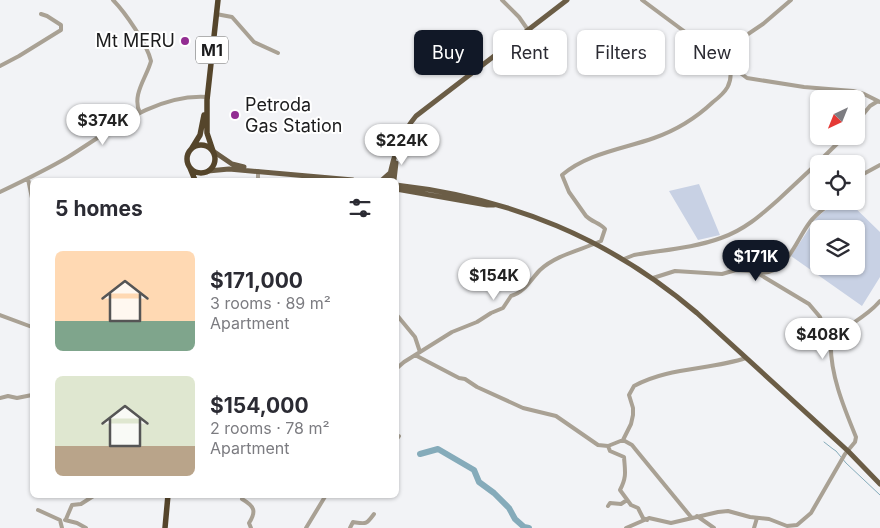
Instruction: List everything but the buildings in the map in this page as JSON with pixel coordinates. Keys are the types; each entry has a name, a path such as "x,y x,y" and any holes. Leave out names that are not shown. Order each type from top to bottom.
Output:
{"highway":[{"name":"M1","path":"205,178 214,164 215,156 207,133 208,99 218,0"},
{"name":"M1","path":"194,178 188,157 200,135 208,99"},
{"path":"192,148 203,145 213,151"},
{"path":"190,166 198,172 208,171"},
{"path":"165,528 168,498"}],"main road":[{"path":"528,30 567,0"},
{"path":"394,178 397,148 407,128 416,116 468,75"},
{"path":"213,151 232,164 255,170"},
{"path":"208,171 221,169 255,170 320,178"},
{"path":"385,178 393,172"},
{"path":"390,178 393,172"},
{"path":"393,172 397,178"},
{"path":"399,181 407,186"},
{"path":"399,185 470,196 488,201 547,222 596,243 624,259 678,297 848,451 880,484"},
{"path":"399,190 495,205"}],"street":[{"path":"113,0 125,14 152,61 139,92 137,105 140,113"},
{"path":"502,0 519,17 528,30"},
{"path":"642,0 682,30"},
{"path":"749,34 792,0"},
{"path":"0,66 61,30 61,25 41,14"},
{"path":"216,14 232,17 254,42 278,53"},
{"path":"399,367 452,332 477,322 496,310 503,308 511,296 519,294 545,267 562,257 601,241 605,228 586,216 569,192 562,174 600,154 654,138 693,119 728,89 731,81 731,75"},
{"path":"741,75 751,79 864,94 879,101"},
{"path":"0,192 60,162 140,113 154,107 195,96 208,99"},
{"path":"865,112 870,106 879,101"},
{"path":"624,259 634,255 709,242 735,233 767,210 836,145"},
{"path":"865,173 880,165"},
{"path":"255,170 257,178"},
{"path":"28,179 30,188"},
{"path":"653,278 675,271 722,274 736,270 760,273 770,272 779,266 810,223 824,210"},
{"path":"760,273 809,304 820,317 827,338 831,340"},
{"path":"626,528 652,519 671,523 691,517 728,511 769,519 787,526 794,527 802,522 811,513 842,459 855,442 856,437 840,394 830,350 831,340 867,314 880,301"},
{"path":"0,315 30,326"},
{"path":"399,318 415,337 420,352"},
{"path":"415,355 523,408 556,416 591,442 608,446 623,440 632,422 633,410 629,395 630,389 634,386 660,376 731,363 746,358"},
{"path":"0,398 30,395"},
{"path":"623,440 632,445 691,517"},
{"path":"608,446 610,451 624,457 626,476 620,490 631,505 638,508 646,520"},
{"path":"62,526 72,505 81,504 90,498"},
{"path":"306,528 324,498"},
{"path":"242,499 254,508 254,513 249,523 251,528"},
{"path":"608,506 610,503 620,504 627,500"},
{"path":"38,510 60,520 62,526"},
{"path":"350,528 353,522 368,523 374,514"},
{"path":"697,516 714,528"},
{"path":"754,528 757,518"},
{"path":"66,519 86,528"}],"shaded area":[{"path":"699,184 720,235 698,240 669,191"},
{"path":"826,210 857,210 880,232 880,277 862,306 818,275 865,275 865,220 815,220"},
{"path":"810,227 810,269 791,256"}],"waterway":[{"path":"824,442 836,451 880,495"},
{"path":"420,454 438,449 474,470 479,482 494,493 509,508 515,519 524,527 529,528"}],"place":[{"name":"Mt MERU","path":"185,41"},
{"name":"Petroda Gas Station","path":"235,115"}]}
